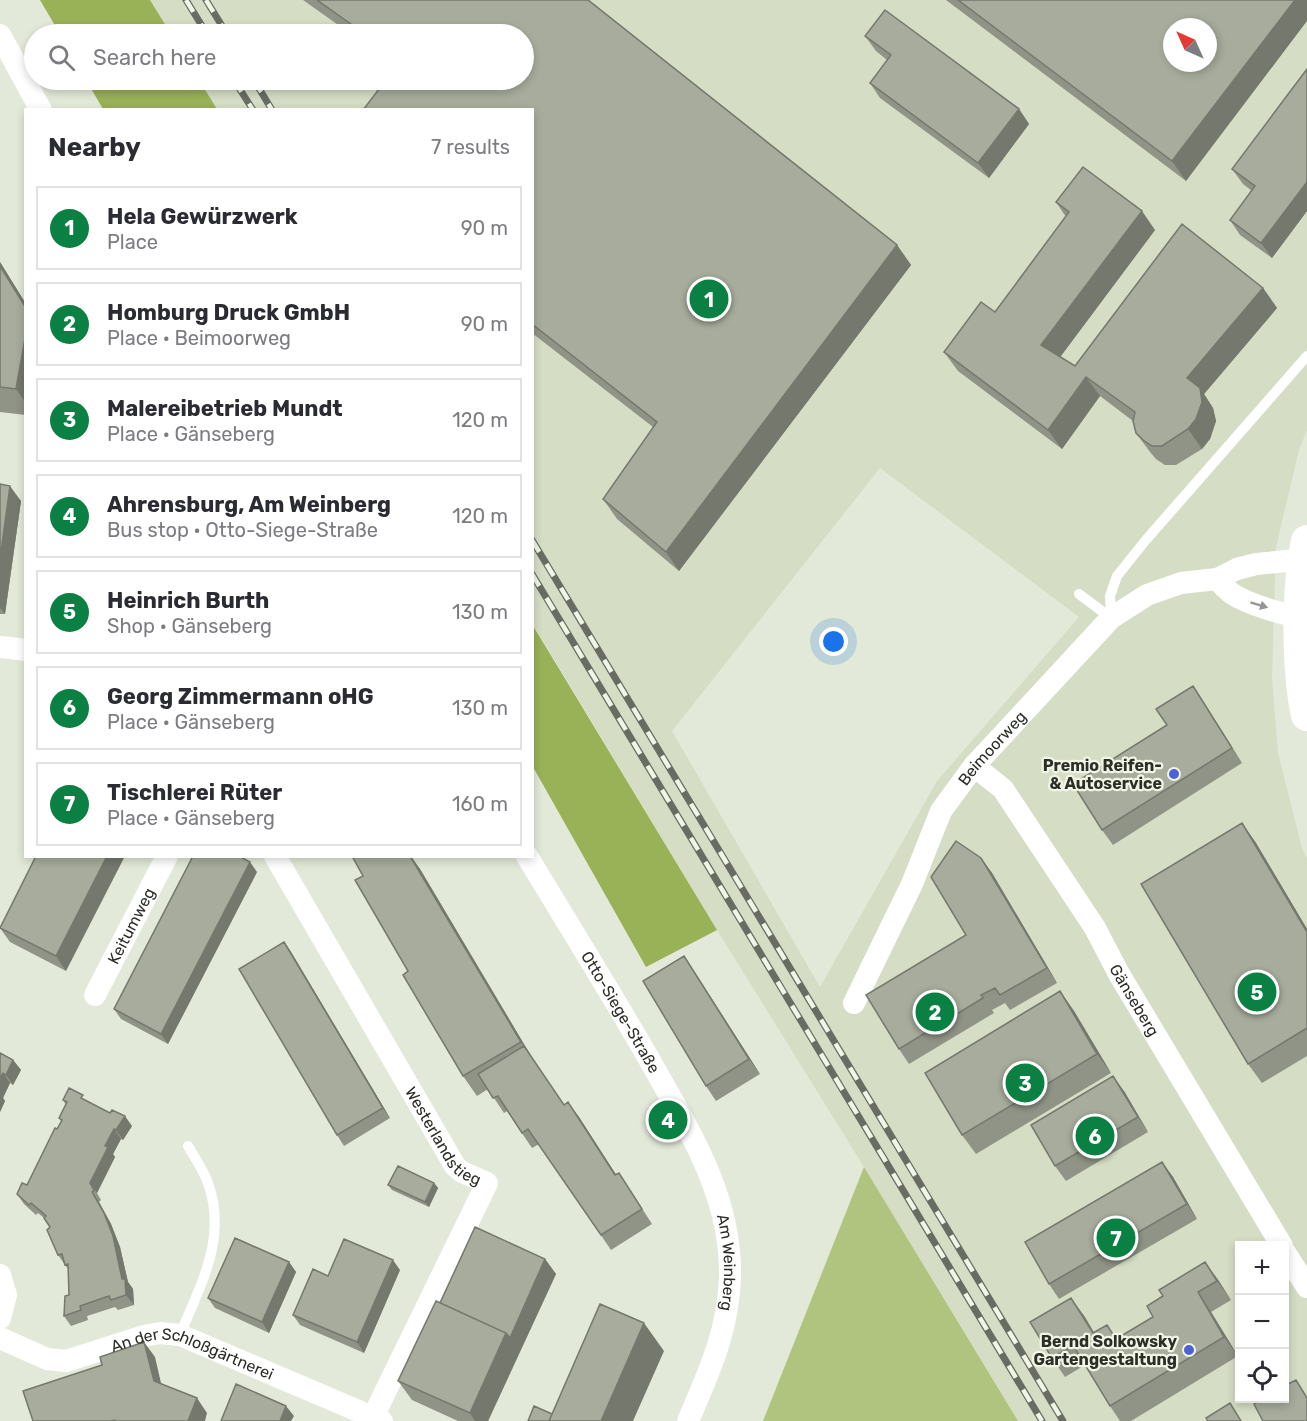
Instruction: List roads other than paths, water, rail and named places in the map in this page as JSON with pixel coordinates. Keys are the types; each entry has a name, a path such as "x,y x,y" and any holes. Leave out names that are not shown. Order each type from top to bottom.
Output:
{"main road":[{"name":"Beimoorweg","path":"1306,553 1302,694 1307,715"}],"street":[{"path":"0,35 24,79"},
{"path":"30,90 40,108"},
{"name":"Beimoorweg","path":"854,1003 912,884 941,811 974,766 1110,618 1128,605 1161,589 1181,583 1217,579 1238,569 1306,553"},
{"path":"1217,579 1230,592 1245,600 1304,617"},
{"path":"0,646 24,650"},
{"name":"Gänseberg","path":"974,766 1003,789 1095,928 1119,974 1280,1241"},
{"name":"Keitumweg","path":"95,995 166,858"},
{"name":"Westerlandstieg","path":"275,858 455,1166 462,1172 487,1183 377,1419"},
{"name":"Otto-Siege-Straße","path":"528,858 627,1022 710,1171"},
{"name":"Am Weinberg","path":"688,1421 719,1348 730,1278 729,1244 722,1206 710,1171"},
{"path":"1289,1259 1307,1287"},
{"path":"0,1275 6,1295 0,1318"},
{"name":"An der Schloßgärtnerei","path":"0,1338 48,1359 66,1361 144,1336 160,1333 180,1335 346,1414 377,1419"}],"lane":[{"path":"1110,618 1110,596 1117,576 1307,356"},
{"path":"1079,594 1110,618"},
{"path":"180,1335 212,1256 216,1224 208,1182 188,1146"}],"railway":[{"path":"186,0 201,24"},
{"path":"206,0 221,24"},
{"path":"240,90 252,108"},
{"path":"260,90 271,108"},
{"path":"534,543 1063,1421"},
{"path":"534,577 1042,1421"}],"place":[{"name":"Hela Gewürzwerk","path":"709,299"},
{"name":"Premio Reifen- & Autoservice","path":"1174,774"},
{"name":"Heinrich Burth","path":"1257,992"},
{"name":"Homburg Druck GmbH","path":"935,1012"},
{"name":"Malereibetrieb Mundt","path":"1025,1083"},
{"name":"Ahrensburg, Am Weinberg","path":"668,1120"},
{"name":"Georg Zimmermann oHG","path":"1095,1136"},
{"name":"Tischlerei Rüter","path":"1116,1238"},
{"name":"Bernd Solkowsky Gartengestaltung","path":"1189,1350"}]}
